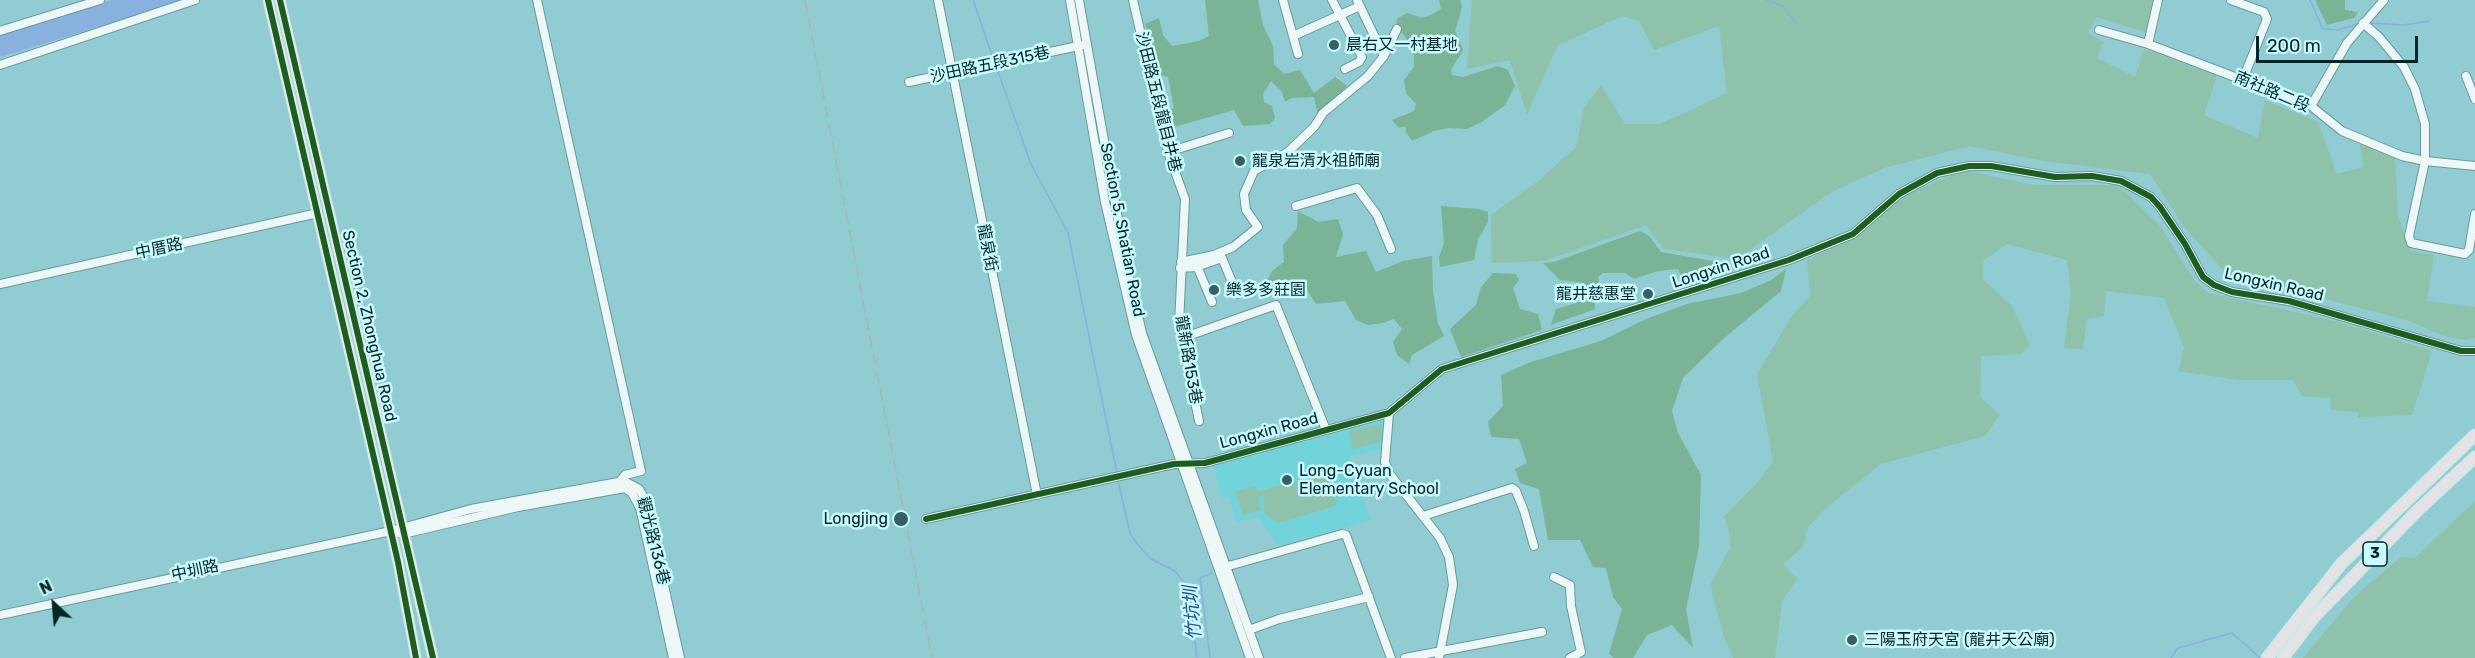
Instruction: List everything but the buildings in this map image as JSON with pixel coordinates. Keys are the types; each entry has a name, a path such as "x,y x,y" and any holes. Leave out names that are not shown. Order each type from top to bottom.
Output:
{"highway":[{"name":"3","path":"2267,658 2342,564 2475,435"},
{"name":"3","path":"2283,658 2314,617 2355,574 2416,512 2475,457"}],"main road":[{"name":"Section 2, Zhonghua Road","path":"268,0 391,531 417,658"},
{"name":"Section 2, Zhonghua Road","path":"280,0 433,658"},
{"path":"339,308 351,305"}],"street":[{"path":"0,31 100,0"},
{"path":"0,65 195,0"},
{"path":"537,0 641,471 625,475 620,481"},
{"name":"龍泉街","path":"938,0 1037,495"},
{"name":"Section 5, Shatian Road","path":"1070,0 1076,47 1084,78 1104,198 1138,331 1182,464 1259,658"},
{"name":"Section 5, Shatian Road","path":"1078,0 1094,77 1138,331 1191,465 1250,658"},
{"name":"沙田路五段龍目井巷","path":"1133,0 1168,152 1186,204"},
{"path":"1282,0 1298,54"},
{"path":"1332,0 1362,57 1361,60 1345,69"},
{"path":"2148,44 2158,0"},
{"path":"2231,0 2264,12 2267,19 2243,79"},
{"path":"2311,106 2339,56 2363,23 2384,0"},
{"path":"1293,36 1339,16 1359,3 1384,56"},
{"path":"2363,23 2394,52 2415,89 2425,124 2425,161 2409,239 2413,245 2475,254"},
{"path":"1076,47 1085,48 1094,77 1102,84 1097,76 1091,46 1083,27"},
{"path":"1181,265 1233,247 1258,227 1246,210 1244,194 1254,171 1288,152 1314,127 1323,112 1368,76 1384,56 1397,30"},
{"name":"南社路二段","path":"2099,30 2148,44 2311,106 2342,131 2402,156 2425,161 2475,166"},
{"name":"沙田路五段315巷","path":"909,82 1076,47"},
{"path":"2466,76 2475,99"},
{"path":"1168,152 1229,133"},
{"name":"Longxin Road","path":"926,519 1118,477 1182,464 1191,465 1389,413 1442,369 1788,260 1862,229 1899,194 1937,173 1969,166 1991,166 2055,177 2092,176 2121,181 2151,197 2160,207 2203,277 2214,285 2232,292 2289,301 2319,309 2461,351 2475,351"},
{"path":"1296,206 1357,188 1367,204 1371,206 1391,249"},
{"path":"1104,198 1115,196"},
{"name":"龍新路153巷","path":"1186,204 1179,314 1199,421"},
{"name":"中厝路","path":"0,284 318,213"},
{"path":"2465,254 2469,249 2475,214"},
{"path":"1181,265 1197,267 1223,259 1237,294"},
{"path":"1197,267 1212,302"},
{"path":"1182,338 1222,326 1276,305 1326,430"},
{"path":"1389,413 1384,462 1444,546 1452,574 1453,585 1440,655"},
{"name":"觀光路136巷","path":"402,530 471,509 620,481 639,489 645,499 680,658"},
{"path":"402,530 625,488 632,493 640,508 673,658"},
{"path":"1423,516 1512,488 1519,497 1534,546"},
{"name":"中圳路","path":"0,615 402,530"},
{"path":"1223,567 1342,534 1349,542 1392,658"},
{"path":"1554,577 1570,585 1571,606 1581,652 1570,658"},
{"path":"1249,630 1279,619 1370,597"},
{"path":"1405,658 1440,655 1542,632"}],"shaded area":[{"path":"111,0 186,0 0,57 0,35"},
{"name":"Long-Cyuan Elementary School","path":"1390,419 1387,447 1349,457 1371,520 1278,546 1259,517 1236,522 1230,497 1222,498 1213,464"}],"green space":[{"path":"1205,0 1258,0 1263,25 1273,46 1274,64 1284,74 1300,70 1314,93 1335,77 1347,86 1318,115 1314,97 1292,98 1285,102 1282,92 1271,81 1263,94 1264,102 1272,106 1275,118 1270,124 1243,126 1234,110 1167,129 1161,113 1174,108 1168,77 1161,75 1145,24 1159,18 1163,35 1172,46 1199,41 1209,36"},
{"path":"1439,0 1460,0 1462,7 1455,31 1463,50 1451,70 1452,75 1463,77 1498,66 1508,70 1515,86 1505,105 1482,122 1467,129 1449,128 1434,131 1412,141 1406,132 1406,126 1399,128 1392,120 1414,111 1416,104 1406,93 1404,80 1414,67 1414,57 1408,41 1396,25 1397,19 1407,13 1422,18 1431,15 1441,9"},
{"path":"1472,0 2155,0 2147,33 2097,17 2087,33 2104,42 2097,58 2135,77 2144,49 2217,76 2204,115 2258,138 2265,100 2318,122 2337,174 2364,167 2359,141 2395,158 2398,215 2410,251 2434,255 2427,301 2475,307 2475,338 2465,340 2447,337 2409,321 2225,272 2185,228 2150,174 2043,161 1970,146 1884,168 1830,193 1737,259 1664,249 1646,225 1544,261 1492,263 1491,215 1541,179 1576,147 1584,108 1601,85 1625,124 1660,124 1727,93 1719,26 1654,50 1639,21 1622,16 1557,46 1527,115 1510,60 1467,69"},
{"path":"2315,0 2345,0 2345,10 2358,12 2354,18 2327,25"},
{"path":"1964,170 2033,185 2118,185 2160,226 2194,280 2208,293 2339,322 2432,351 2412,415 2358,417 2358,412 2331,410 2330,398 2302,396 2293,380 2238,380 2179,371 2184,347 2164,298 2106,291 2104,316 2087,319 2083,349 2064,348 2071,293 2067,260 2007,244 1983,261 1983,279 2012,306 2030,345 2021,354 1981,356 1980,397 2000,415 1985,436 1880,464 1821,513 1808,527 1803,547 1783,564 1797,579 1782,601 1775,658 1733,658 1724,637 1710,585 1730,548 1729,531 1724,517 1758,482 1773,462 1757,374 1793,314 1810,296 1807,260 1856,238 1905,195"},
{"path":"1441,206 1479,209 1488,212 1488,222 1478,239 1474,260 1440,267 1439,257 1444,244"},
{"path":"1298,211 1318,222 1338,219 1343,234 1336,257 1366,251 1376,272 1403,261 1432,256 1433,291 1438,323 1444,336 1412,355 1409,364 1397,355 1393,342 1402,329 1394,319 1368,325 1356,320 1345,301 1316,304 1305,287 1285,296 1271,291 1267,281 1272,271 1284,262 1283,245 1297,228"},
{"path":"1640,231 1649,236 1661,252 1730,264 1683,280 1678,269 1658,271 1634,279 1625,273 1603,273 1598,277 1601,290 1594,295 1595,309 1551,325 1556,309 1583,301 1584,283 1560,280 1543,263 1554,262"},
{"path":"1786,269 1781,291 1723,339 1683,378 1672,411 1678,433 1701,475 1699,547 1686,609 1693,648 1672,625 1647,635 1633,658 1614,658 1609,654 1622,609 1613,597 1606,568 1593,567 1580,540 1548,540 1539,489 1520,483 1515,469 1527,463 1519,439 1491,437 1488,422 1503,406 1501,375 1531,362 1601,341 1646,319 1687,304 1741,293 1771,280"},
{"path":"1493,273 1516,274 1519,280 1513,288 1520,309 1538,314 1542,330 1461,357 1450,329 1476,305 1481,287"},
{"path":"1380,424 1384,441 1353,449 1349,432"},
{"path":"1329,474 1329,481 1337,494 1336,506 1278,523 1264,513 1264,495 1258,497 1261,510 1242,515 1236,491 1256,486 1257,491"},
{"path":"2475,501 2475,658 2303,658 2354,597 2401,557 2415,558"}],"waterway":[{"path":"973,0 994,61"},
{"path":"1766,0 1783,6 1796,23"},
{"path":"2310,0 2323,29 2337,30 2358,24"},
{"path":"2369,23 2403,25 2430,21"},
{"path":"996,66 1031,164 1068,233 1117,473"},
{"path":"1118,481 1130,533 1137,544 1151,559 1175,571 1188,588 1197,658"},
{"name":"竹坑圳","path":"1210,658 1200,578 1212,573"},
{"path":"2171,658 2178,648 2232,633 2259,657 2263,657"}],"railway":[{"path":"805,0 932,658"}],"cycle path":[{"path":"268,0 398,562 416,658"},
{"path":"280,0 433,658"},
{"path":"926,519 1174,464 1205,463 1389,413 1442,369 1789,260 1853,234 1899,194 1937,173 1969,166 1991,166 2055,177 2092,176 2121,181 2151,197 2160,207 2185,244 2203,277 2214,285 2232,292 2289,301 2461,351 2475,351"}],"place":[{"name":"晨右又一村基地","path":"1334,45"},
{"name":"龍泉岩清水祖師廟","path":"1240,161"},
{"name":"樂多多莊園","path":"1214,290"},
{"name":"龍井慈惠堂","path":"1648,294"},
{"name":"Long-Cyuan Elementary School","path":"1287,480"},
{"name":"Longjing","path":"901,519"},
{"name":"三陽玉府天宮 (龍井天公廟)","path":"1852,640"}]}
